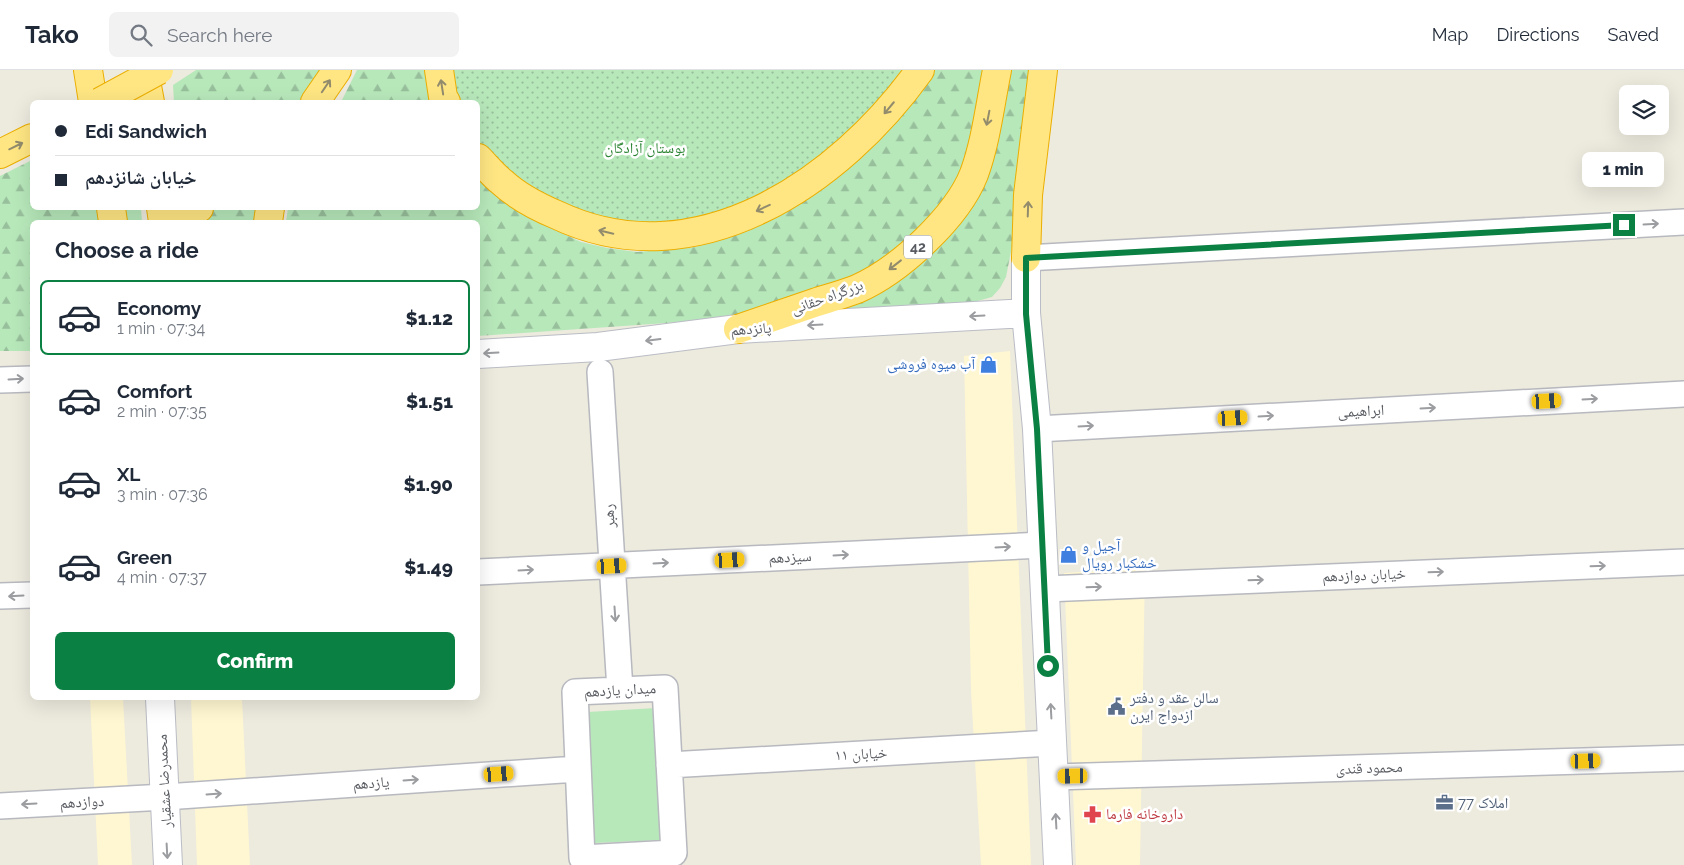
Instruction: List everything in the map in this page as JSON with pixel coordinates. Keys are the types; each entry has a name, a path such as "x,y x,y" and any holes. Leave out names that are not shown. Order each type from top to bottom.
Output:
{"highway":[{"path":"88,70 93,100"},
{"path":"144,70 150,100"},
{"path":"104,100 159,70"},
{"path":"316,100 337,70"},
{"path":"439,70 445,100"},
{"path":"480,160 503,183 540,208 576,224 611,234 634,237 665,237 700,232 734,222 781,200 816,176 843,156 884,114 920,70"},
{"name":"بزرگراه حقانی","path":"738,329 857,289 887,271 921,245 943,222 973,175 983,143 997,70"},
{"path":"1026,258 1028,195 1043,70"},
{"path":"0,154 30,139"},
{"path":"184,220 196,210"}],"main road":[{"path":"1026,258 1026,314 1037,429 1058,865"},
{"name":"پانزدهم","path":"480,354 598,347 738,329 1026,314"},
{"name":"محمدرضا عشقیار","path":"160,700 168,865"}],"street":[{"path":"1026,258 1684,222"},
{"name":"رهبر","path":"600,372 620,690"},
{"path":"0,380 30,378"},
{"name":"ابراهیمی","path":"1037,429 1684,394"},
{"name":"سیزدهم","path":"480,572 1043,545"},
{"name":"خیابان دوازدهم","path":"1045,589 1684,562"},
{"path":"0,596 30,595"},
{"name":"میدان یازدهم","path":"665,688 669,765 674,854 628,860 582,858 575,692 665,688"},
{"name":"خیابان ۱۱","path":"669,765 1052,743"},
{"name":"محمود قندی","path":"1054,777 1684,758"},
{"name":"یازدهم","path":"165,797 577,769"},
{"name":"دوازدهم","path":"0,806 165,797"}],"shaded area":[{"path":"1010,351 1031,865 981,865 971,691 964,356"},
{"path":"1145,568 1140,865 1076,865 1064,573"},
{"path":"90,700 123,700 132,865 98,865"},
{"path":"191,700 242,700 250,865 197,865"}],"green space":[{"path":"196,70 325,70 301,100 174,100 173,85"},
{"path":"357,70 429,70 436,100 342,100"},
{"name":"بوستان آزادگان","path":"450,70 911,70 855,132 777,192 714,219 626,226 530,191 480,144 480,100 458,100"},
{"path":"932,70 989,70 963,175 921,229 862,273 752,315 681,322 480,336 480,220 286,220 288,210 480,210 480,178 503,199 538,222 581,242 637,252 695,247 776,218 831,176"},
{"path":"1004,70 1033,70 1015,231 1006,277 992,297 974,302 772,323 939,240"},
{"path":"30,161 30,210 98,210 101,220 30,220 30,351 0,351 0,176"},
{"path":"126,210 141,210 142,220 127,220"},
{"path":"205,210 260,210 257,220 192,220"},
{"path":"656,708 662,840 594,843 588,712"}],"place":[{"name":"آب میوه فروشی","path":"989,364"},
{"name":"آجیل و خشکبار رویال","path":"1068,555"},
{"name":"سالن عقد و دفتر ازدواج ایرن","path":"1116,707"},
{"name":"املاک 77","path":"1444,803"},
{"name":"داروخانه فارما","path":"1092,814"}],"route":[{"path":"1048,666 1037,429 1026,314 1026,258 1624,225"}]}
